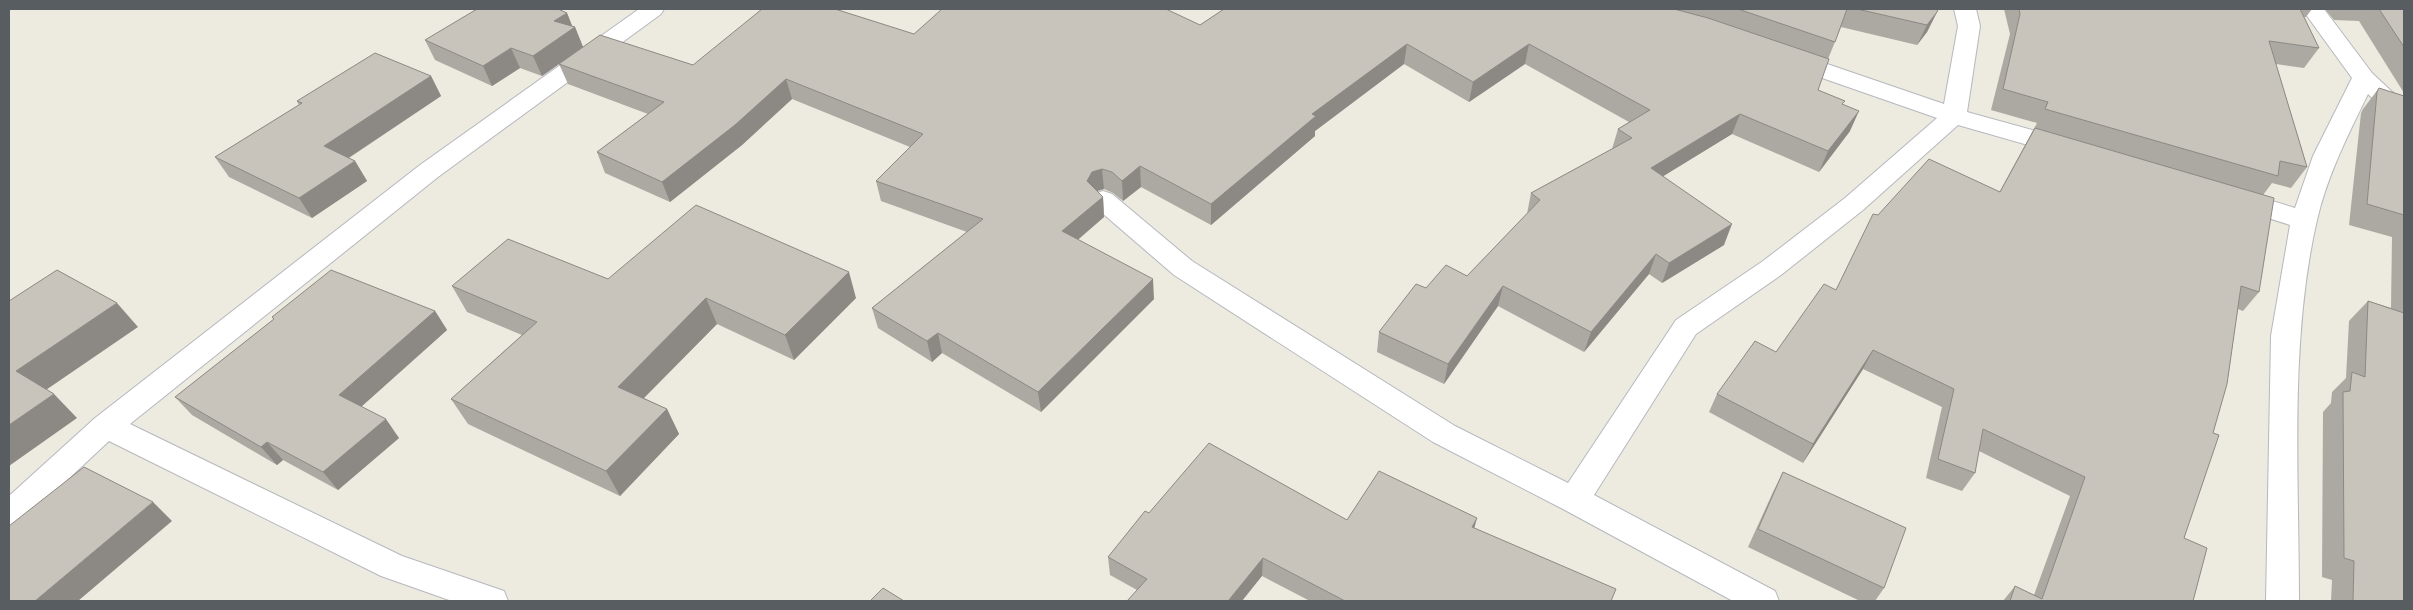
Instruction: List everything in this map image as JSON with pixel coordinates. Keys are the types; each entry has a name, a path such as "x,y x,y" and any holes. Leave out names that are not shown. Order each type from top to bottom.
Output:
{"street":[{"path":"9,515 106,426 429,171 653,9"},
{"path":"1574,500 1686,327 1772,268 1854,204 1954,116 1969,26 1965,9"},
{"path":"2313,9 2364,78 2404,116"},
{"path":"1766,51 1954,116 2088,155"},
{"path":"2282,601 2285,336 2304,220 2325,156 2364,78"},
{"path":"2210,192 2304,220"},
{"path":"1103,200 1182,268 1444,434 1574,500 1763,601"},
{"path":"106,426 392,566 492,601"}],"building":[{"path":"477,9 558,9 567,13 554,21 575,27 533,56 511,48 483,66 425,40"},
{"path":"762,9 835,9 914,34 942,9 1166,9 1200,25 1224,9 1674,9 1708,18 1829,59 1818,90 1845,101 1842,104 1859,111 1828,151 1740,114 1651,168 1732,224 1669,263 1656,254 1591,332 1503,286 1448,364 1379,332 1416,284 1426,288 1446,265 1467,276 1540,200 1531,193 1632,138 1618,129 1650,110 1529,44 1473,82 1407,44 1312,114 1316,116 1211,204 1140,166 1122,181 1112,172 1102,169 1092,172 1087,181 1103,197 1062,231 1153,279 1038,392 938,333 927,341 872,308 983,219 876,181 923,134 786,79 735,125 662,182 597,152 664,102 559,64 600,35 693,65"},
{"path":"1738,9 1847,9 1835,42"},
{"path":"1857,9 1938,9 1927,25"},
{"path":"2019,9 2300,9 2319,48 2269,41 2307,167 2280,161 2278,176 2045,109 2048,102 2003,89 2020,14"},
{"path":"2379,9 2404,9 2404,47"},
{"path":"375,53 431,76 324,146 355,161 299,198 215,157 302,103 297,101"},
{"path":"2379,88 2404,96 2404,215 2367,204 2377,92"},
{"path":"2035,128 2274,198 2259,292 2241,286 2227,384 2213,433 2219,435 2184,538 2207,548 2193,601 2010,601 2015,586 2042,599 2085,477 1983,429 1975,473 1938,459 1954,389 1873,350 1813,444 1717,394 1755,341 1776,352 1824,284 1836,290 1873,214 1878,215 1929,159 2000,192"},
{"path":"696,205 849,272 785,335 706,298 618,387 667,409 606,471 451,399 537,322 452,286 508,239 608,279"},
{"path":"57,270 117,303 16,371 54,394 9,425 9,301"},
{"path":"331,270 435,311 339,395 386,419 323,472 267,442 261,447 175,397 274,319 272,317"},
{"path":"2368,301 2404,313 2404,601 2353,601 2354,561 2344,558 2343,392 2350,391 2352,372 2365,377"},
{"path":"1209,443 1347,520 1379,471 1477,518 1472,527 1616,589 1611,601 1345,601 1263,558 1228,601 1127,601 1147,579 1108,557 1145,511 1149,513"},
{"path":"84,467 153,502 35,601 9,601 9,526"},
{"path":"1783,472 1906,528 1884,588 1758,529"},
{"path":"883,588 904,601 870,601"}]}
